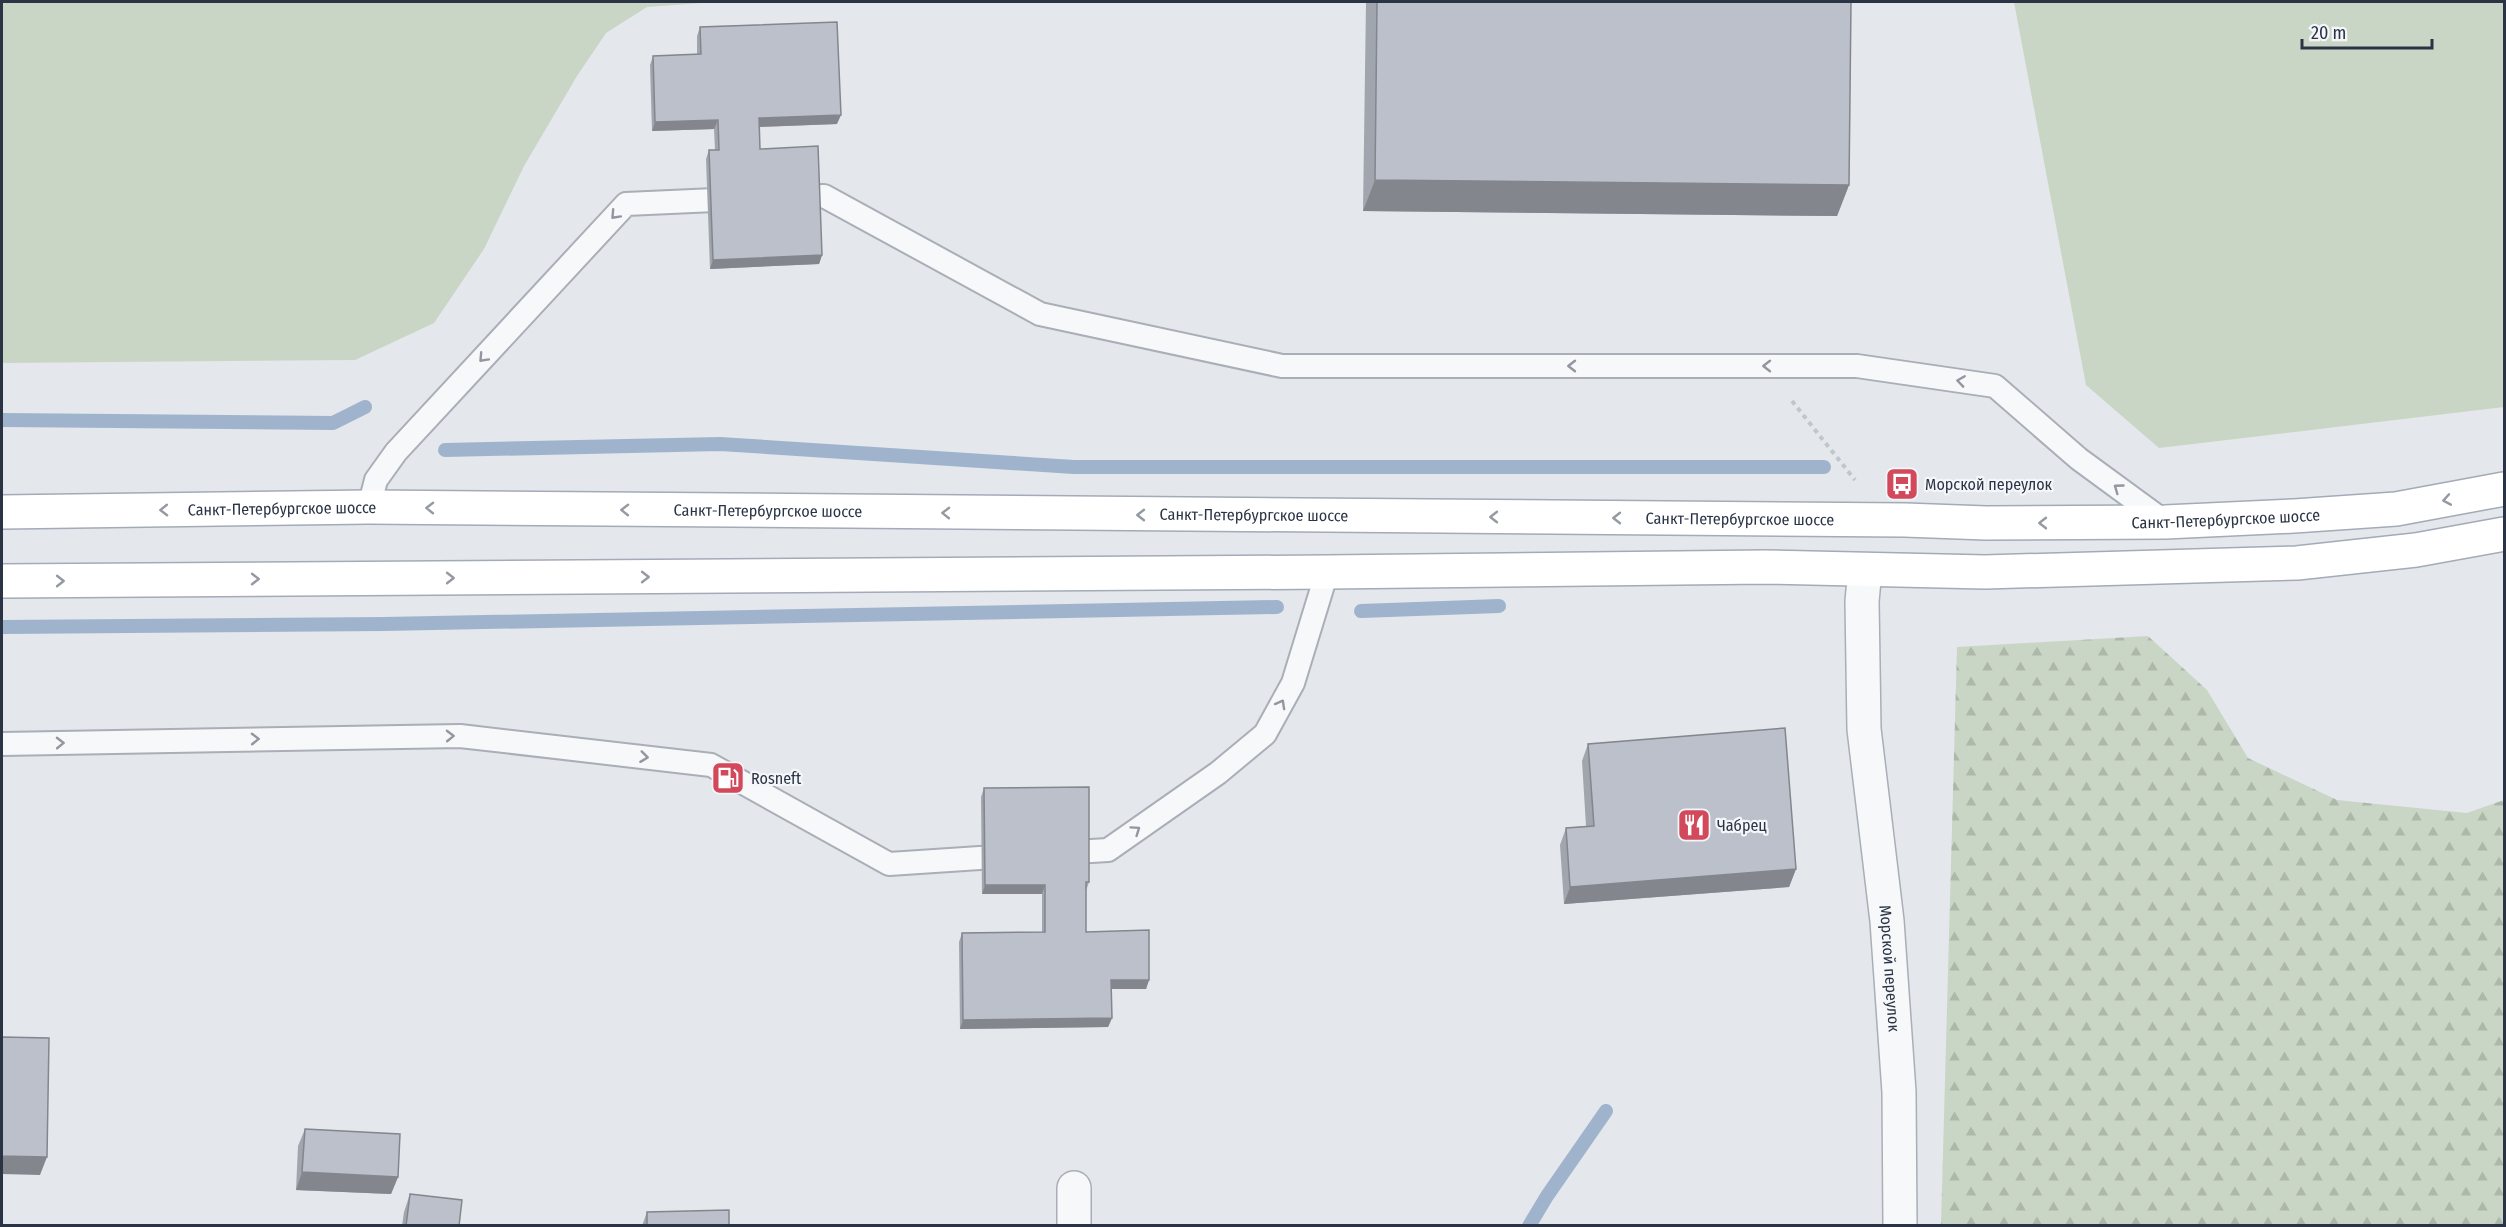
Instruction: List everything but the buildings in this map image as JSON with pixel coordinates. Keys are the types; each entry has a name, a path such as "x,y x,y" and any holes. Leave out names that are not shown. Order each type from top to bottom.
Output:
{"main road":[{"name":"Санкт-Петербургское шоссе","path":"2,512 369,507 1905,520 1986,523 2165,522 2396,509 2505,489"},
{"path":"2,581 1765,567 1985,572 2297,563 2416,549 2505,534"}],"street":[{"name":"Морской переулок","path":"1865,570 1863,601 1864,729 1888,932 1899,1092 1900,1226"},
{"path":"1074,1188 1074,1226"}],"lane":[{"path":"369,507 376,480 396,452 626,204 824,196 1040,314 1282,366 1857,366 1995,386 2079,459 2165,522"},
{"path":"2,744 460,736 711,765 889,864 1108,850 1218,773 1265,734 1293,683 1327,572"}],"path":[{"path":"1758,366 1808,419 1860,486"}],"green space":[{"path":"2,2 716,2 647,7 606,33 577,76 524,166 484,249 434,323 355,360 2,363"},
{"path":"2014,2 2504,2 2504,407 2159,448 2086,385"},
{"path":"2148,636 2207,690 2248,758 2337,800 2467,813 2504,800 2504,1225 1941,1225 1957,647"}],"waterway":[{"path":"2,420 333,423 365,407"},
{"path":"445,450 720,444 1074,467 1824,467"},
{"path":"1361,611 1499,606"},
{"path":"2,627 384,624 1277,607"},
{"path":"1529,1226 1606,1111"}],"place":[{"name":"Морской переулок","path":"1902,484"},
{"name":"Rosneft","path":"728,778"},
{"name":"Чабрец","path":"1694,825"}]}
